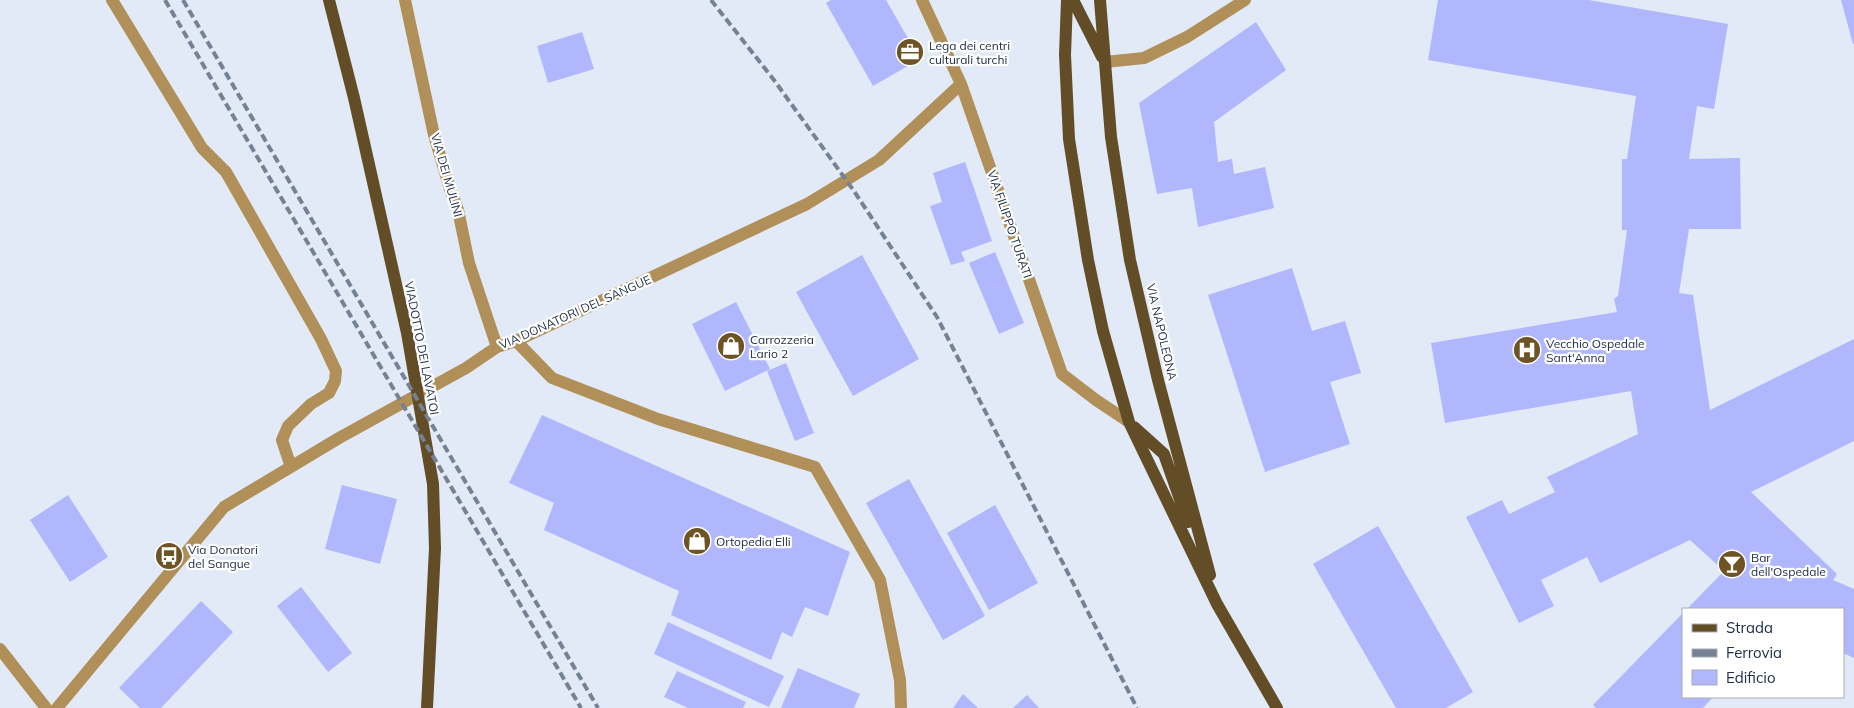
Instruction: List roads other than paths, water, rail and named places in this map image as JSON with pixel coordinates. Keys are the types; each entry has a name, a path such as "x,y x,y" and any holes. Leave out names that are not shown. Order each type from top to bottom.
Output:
{"main road":[{"name":"VIADOTTO DEI LAVATOI","path":"329,0 354,98 405,323 432,484 435,548 427,708"},
{"name":"VIA NAPOLEONA","path":"1067,0 1065,55 1069,139 1088,260 1103,331 1129,422 1217,604 1277,708"},
{"name":"VIA NAPOLEONA","path":"1073,0 1104,62"},
{"name":"VIA NAPOLEONA","path":"1100,0 1110,138 1130,260 1158,380 1217,604"},
{"name":"VIA NAPOLEONA","path":"1129,422 1164,454 1217,604"}],"street":[{"path":"112,0 202,148 226,172 321,339 336,371 335,381 329,393 312,404 288,426 282,440 291,467"},
{"name":"VIA DEI MULINI","path":"405,0 434,135 458,210 469,262 496,347"},
{"name":"VIA FILIPPO TURATI","path":"922,0 961,84 1062,374 1129,422"},
{"path":"1104,62 1144,58 1187,37 1245,0"},
{"name":"VIA DONATORI DEL SANGUE","path":"57,708 224,507 339,438 466,368 496,347 516,341 807,204 879,160 961,84"},
{"path":"516,341 552,378 658,419 815,467 880,580 900,680 901,708"},
{"path":"0,649 46,708"}],"railway":[{"path":"165,0 581,708"},
{"path":"183,0 598,708"},
{"path":"711,0 774,80 854,191 937,317 1137,708"}],"place":[{"name":"Lega dei centri culturali turchi","path":"910,52"},
{"name":"Carrozzeria Lario 2","path":"731,346"},
{"name":"Vecchio Ospedale Sant'Anna","path":"1527,350"},
{"name":"Ortopedia Elli","path":"697,541"},
{"name":"Via Donatori del Sangue","path":"169,556"},
{"name":"Bar dell'Ospedale","path":"1732,564"}]}
